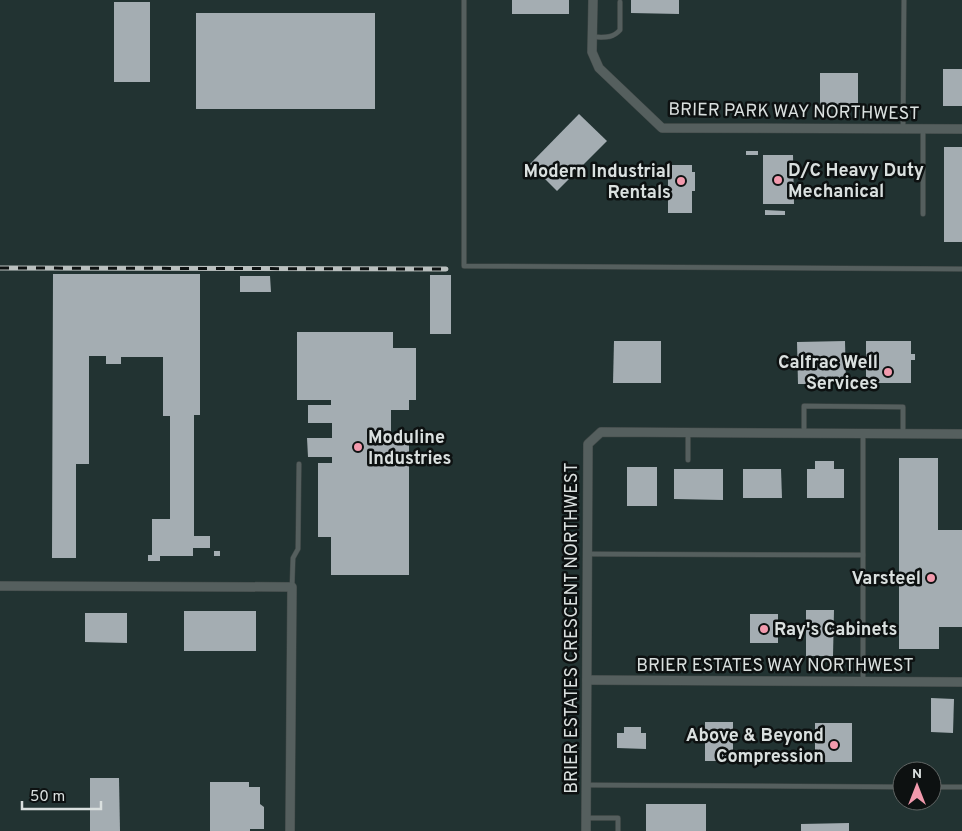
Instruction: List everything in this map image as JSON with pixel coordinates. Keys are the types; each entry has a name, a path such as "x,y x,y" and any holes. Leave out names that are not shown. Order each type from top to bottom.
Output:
{"street":[{"name":"BRIER PARK WAY NORTHWEST","path":"593,0 592,52 599,68 662,128 962,129"},
{"name":"BRIER ESTATES CRESCENT NORTHWEST","path":"586,831 588,444 601,432 962,434"},
{"path":"0,586 292,587 290,831"},
{"name":"BRIER ESTATES WAY NORTHWEST","path":"587,680 962,682"}],"lane":[{"path":"464,0 464,266 962,269"},
{"path":"903,129 904,0"},
{"path":"592,37 608,37 615,35 620,30 620,2"},
{"path":"923,129 923,214"},
{"path":"804,433 804,406 903,407 903,433"},
{"path":"688,432 688,460"},
{"path":"863,682 864,433"},
{"path":"292,587 293,558 298,549 299,464"},
{"path":"588,554 863,555"},
{"path":"586,785 892,787"},
{"path":"942,787 962,787"},
{"path":"586,818 618,818 618,831"}],"shaded area":[{"path":"0,0 962,0 962,831 0,831"}],"building":[{"path":"512,0 569,0 569,14 512,14"},
{"path":"631,0 679,0 679,14 631,13"},
{"path":"114,2 150,2 150,82 114,82"},
{"path":"196,13 375,13 375,109 196,109"},
{"path":"943,69 962,69 962,106 943,106"},
{"path":"820,73 858,73 858,107 820,108"},
{"path":"579,114 607,141 557,191 530,164"},
{"path":"944,147 962,147 962,242 944,242"},
{"path":"746,151 758,151 758,155 746,155"},
{"name":"D/C Heavy Duty Mechanical","path":"763,155 793,155 794,204 763,204"},
{"name":"Modern Industrial Rentals","path":"668,165 692,165 692,172 695,172 695,191 692,191 692,213 668,213"},
{"path":"765,210 785,211 785,215 765,215"},
{"path":"53,274 200,274 200,415 194,415 194,536 210,536 210,548 193,548 193,556 160,556 160,561 148,561 148,555 152,555 152,519 170,519 170,416 163,416 163,357 121,357 121,364 106,364 106,356 89,356 89,464 76,464 76,558 52,558"},
{"path":"430,275 451,275 451,334 430,334"},
{"path":"240,276 270,276 271,292 240,292"},
{"name":"Moduline Industries","path":"297,332 393,332 393,348 416,348 416,400 409,400 409,410 391,410 391,434 409,434 409,575 331,575 331,537 318,537 318,463 332,463 332,457 308,457 307,438 332,438 332,423 308,423 308,405 331,405 331,400 297,400"},
{"path":"614,341 661,341 661,383 613,383"},
{"path":"845,341 846,384 798,384 797,342"},
{"name":"Calfrac Well Services","path":"866,341 911,341 911,354 915,354 915,360 911,360 911,383 866,383"},
{"name":"Varsteel","path":"899,458 938,458 938,530 962,530 962,627 939,627 939,649 899,649"},
{"path":"815,461 834,461 834,469 844,469 844,498 807,498 807,469 815,469"},
{"path":"627,467 657,467 657,506 627,506"},
{"path":"674,469 723,469 723,500 674,499"},
{"path":"743,469 781,469 782,498 743,498"},
{"path":"214,551 220,551 220,556 214,556"},
{"path":"806,610 834,610 833,656 806,656"},
{"path":"184,611 256,611 256,651 184,651"},
{"path":"85,613 127,613 127,643 85,642"},
{"name":"Ray's Cabinets","path":"750,614 778,614 778,643 750,643"},
{"path":"931,698 954,699 953,733 931,732"},
{"path":"705,722 733,722 733,761 705,761"},
{"name":"Above & Beyond Compression","path":"815,723 852,723 852,762 815,762"},
{"path":"624,727 641,727 641,733 646,733 646,749 617,748 617,733 624,733"},
{"path":"90,778 119,778 120,831 90,831"},
{"path":"210,782 249,782 249,787 260,787 260,804 264,807 264,829 210,831"},
{"path":"646,804 706,804 706,831 646,831"},
{"path":"849,823 849,831 801,831 801,824"}],"railway":[{"path":"0,268 446,269"}],"place":[{"name":"D/C Heavy Duty Mechanical","path":"778,180"},
{"name":"Modern Industrial Rentals","path":"681,181"},
{"name":"Calfrac Well Services","path":"888,372"},
{"name":"Moduline Industries","path":"358,447"},
{"name":"Varsteel","path":"931,578"},
{"name":"Ray's Cabinets","path":"764,629"},
{"name":"Above & Beyond Compression","path":"834,745"}]}
